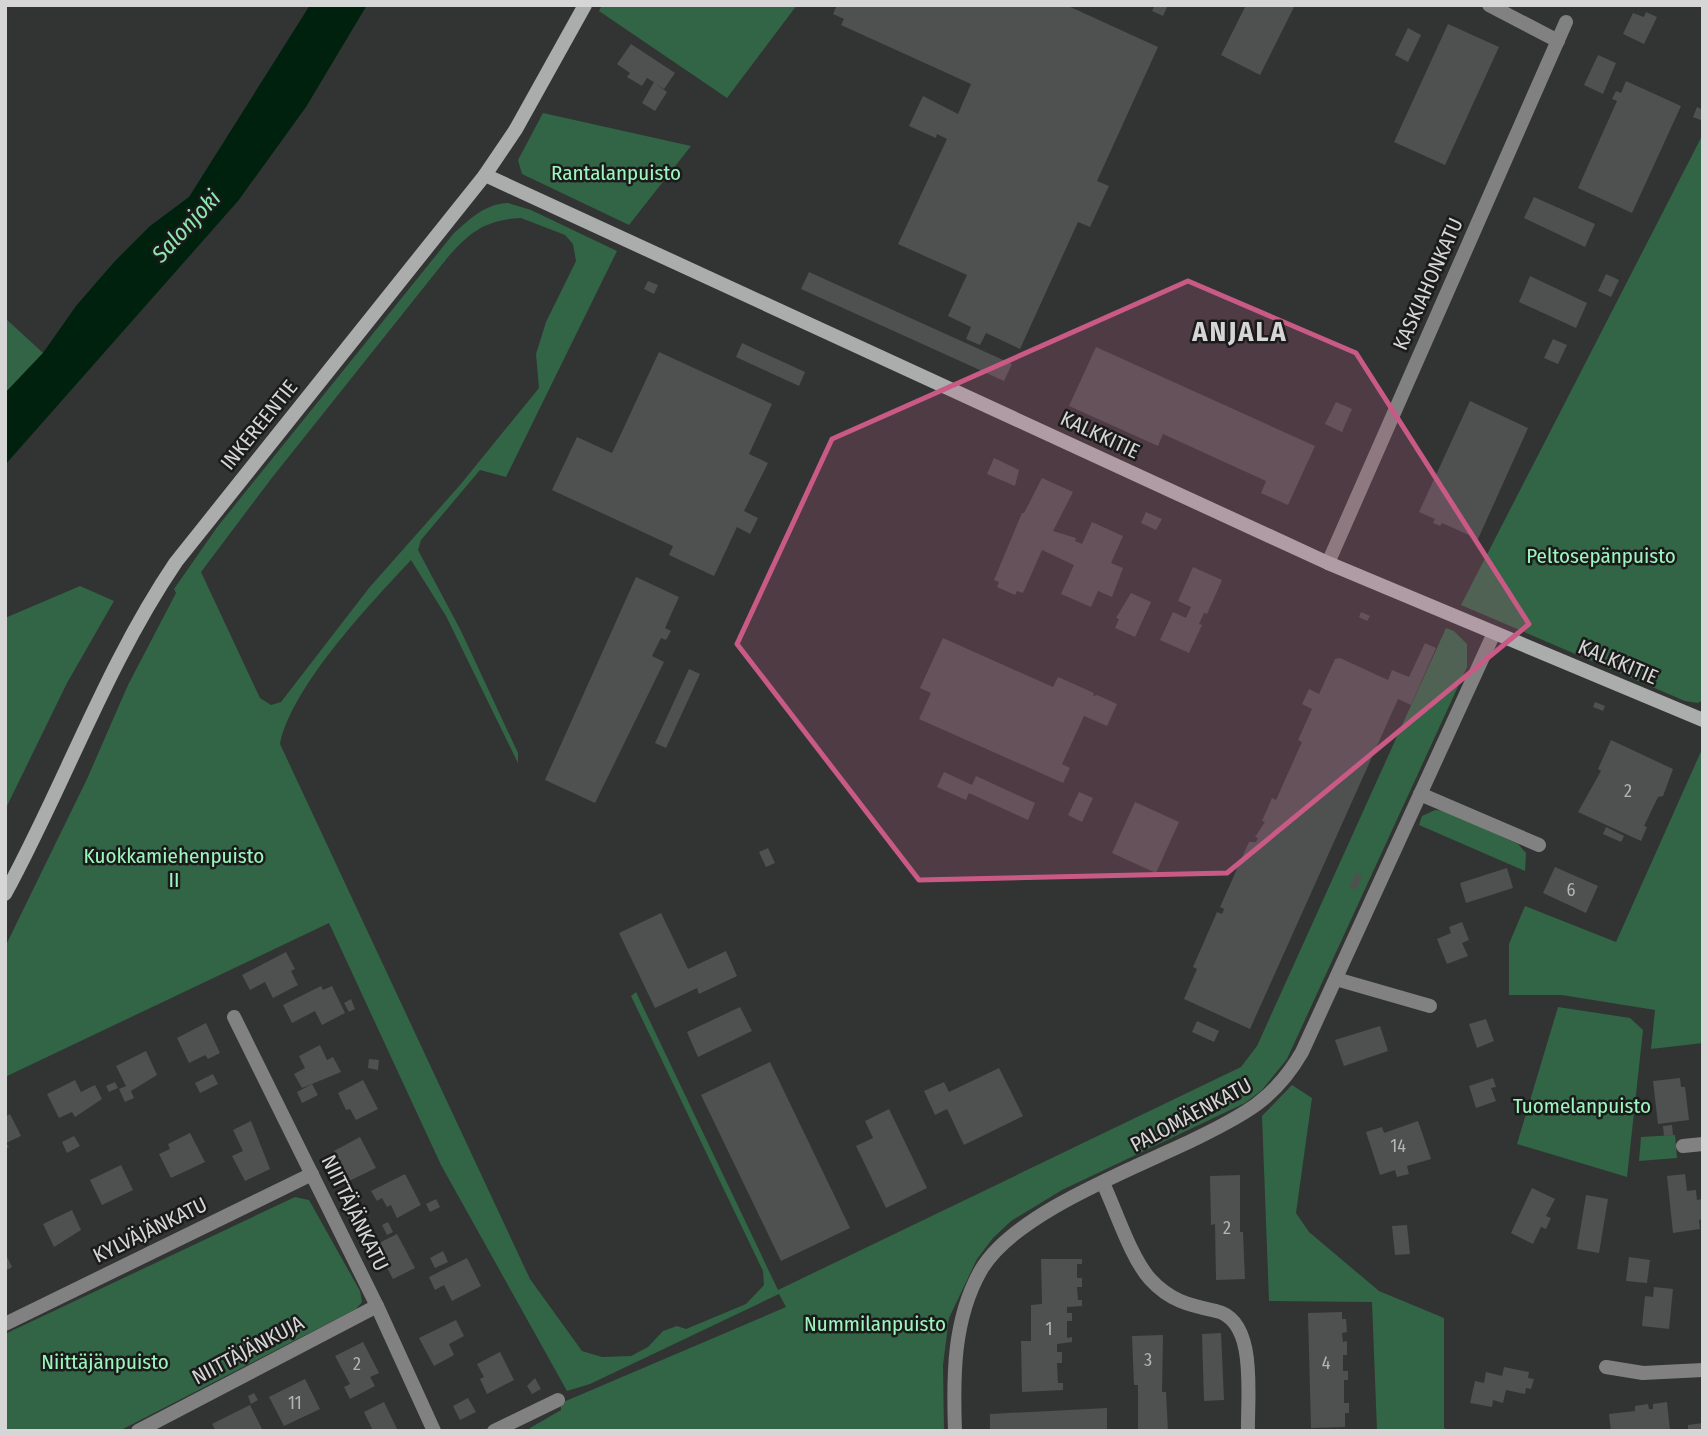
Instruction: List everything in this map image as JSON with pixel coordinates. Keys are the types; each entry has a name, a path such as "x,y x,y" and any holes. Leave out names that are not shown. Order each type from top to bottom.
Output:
{"street":[{"name":"INKEREENTIE","path":"5,894 35,839 122,652 157,590 485,175 516,129 585,5"},
{"path":"1489,5 1558,41"},
{"name":"KASKIAHONKATU","path":"1328,563 1566,22"},
{"name":"KALKKITIE","path":"485,175 1328,563 1703,720"},
{"name":"PALOMÄENKATU","path":"954,1431 955,1358 960,1328 982,1269 1006,1240 1026,1223 1234,1120 1270,1096 1302,1052 1494,633"},
{"path":"1420,794 1539,845"},
{"path":"1336,979 1430,1006"},
{"name":"NIITTÄJÄNKATU","path":"234,1017 377,1306 434,1431"},
{"path":"1683,1146 1703,1144"},
{"name":"KYLVÄJÄNKATU","path":"5,1324 312,1174"},
{"path":"1103,1184 1152,1281 1177,1302 1220,1311 1240,1329 1246,1351 1248,1431"},
{"name":"NIITTÄJÄNKUJA","path":"138,1431 377,1306"},
{"path":"1606,1367 1643,1373 1703,1370"},
{"path":"494,1431 558,1400"}],"highlighted area":[{"path":"1188,281 1356,353 1529,624 1227,873 919,880 737,644 832,439"}],"green space":[{"path":"602,5 797,5 727,98 599,11"},
{"name":"Rantalanpuisto","path":"543,113 691,146 629,225 522,174 518,160"},
{"name":"Peltosepänpuisto","path":"1703,134 1703,700 1698,703 1685,701 1461,605"},
{"path":"508,203 531,210 617,251 506,477 480,470 421,540 418,550 461,631 518,753 518,763 446,616 411,560 355,622 316,672 287,721 280,744 530,1279 582,1351 602,1357 631,1356 648,1347 663,1331 677,1326 686,1329 746,1304 764,1285 763,1271 631,996 636,992 778,1290 1241,1067 1257,1046 1446,628 1454,631 1467,644 1467,667 1287,1059 1262,1090 1245,1103 1062,1190 1011,1221 993,1238 977,1259 949,1318 943,1365 944,1431 531,1431 530,1428 561,1410 561,1403 786,1307 779,1294 590,1384 567,1391 441,1165 329,923 5,1077 5,947 87,779 128,685 176,593 174,589 218,526 454,233 479,213","holes":["521,218 565,235 573,244 576,261 546,322 536,354 539,388 460,485 369,588 281,702 271,705 260,698 201,572 271,479 464,240 489,224"]},
{"path":"5,318 43,353 5,393"},
{"path":"80,586 114,601 67,683 5,810 5,618"},
{"path":"1703,747 1703,1043 1651,1049 1655,1010 1562,995 1509,995 1509,944 1525,906 1616,942"},
{"path":"1435,810 1445,811 1518,844 1526,853 1525,871 1419,825 1422,816"},
{"name":"Tuomelanpuisto","path":"1558,1007 1630,1018 1643,1030 1627,1177 1517,1144"},
{"path":"1292,1085 1312,1098 1296,1213 1309,1232 1379,1291 1444,1318 1444,1428 1450,1431 1377,1431 1372,1302 1269,1301 1262,1116"},
{"name":"Tuomelanpuisto","path":"1675,1135 1677,1158 1639,1161 1641,1137"},
{"name":"Niittäjänpuisto","path":"295,1197 309,1200 360,1291 362,1302 356,1309 119,1431 5,1431 5,1334"}],"water":[{"name":"Salonjoki","path":"310,5 367,5 306,107 238,201 5,465 5,393 43,353 76,306 115,261 150,226 189,197"}],"building":[{"path":"837,5 1066,5 1158,47 1097,181 1109,186 1090,227 1078,222 1020,349 986,333 980,345 966,339 971,327 948,316 967,275 898,244 947,139 937,134 936,138 909,126 923,96 958,114 971,84 841,25 844,19 833,14"},
{"path":"1155,5 1168,5 1163,16 1152,11"},
{"path":"1246,5 1295,5 1260,75 1221,55"},
{"path":"1646,12 1657,17 1644,44 1623,34 1633,13 1644,17"},
{"path":"1448,24 1499,47 1445,165 1394,142"},
{"path":"1408,28 1421,35 1408,62 1395,55"},
{"path":"631,44 675,73 664,89 656,84 667,92 655,111 642,103 654,82 647,78 642,86 627,77 630,73 617,64"},
{"path":"1598,55 1616,63 1603,94 1584,85"},
{"path":"1626,81 1681,106 1632,213 1578,188 1617,101 1612,99 1616,91 1621,93"},
{"path":"1697,107 1703,110 1703,121 1693,117"},
{"path":"1534,197 1595,224 1585,247 1524,218"},
{"path":"809,272 1012,364 1004,381 801,289"},
{"path":"1606,274 1619,280 1611,297 1598,291"},
{"path":"1530,276 1587,303 1576,328 1519,302"},
{"path":"648,281 658,285 654,294 644,289"},
{"path":"1553,339 1567,345 1558,364 1544,358"},
{"path":"742,343 805,372 799,386 736,357"},
{"path":"1096,347 1315,446 1288,505 1261,493 1266,481 1163,434 1158,446 1069,406"},
{"path":"659,352 772,404 749,454 768,463 744,511 758,518 750,534 737,527 714,576 669,555 673,546 552,490 577,437 612,453"},
{"path":"1470,401 1528,428 1478,539 1442,523 1440,526 1433,523 1435,519 1419,512"},
{"path":"1336,402 1352,409 1342,432 1325,424"},
{"path":"994,458 1019,470 1015,486 987,474"},
{"path":"1042,478 1073,492 1053,531 1076,538 1075,541 1082,544 1092,522 1123,536 1111,563 1123,568 1112,597 1098,591 1091,607 1061,594 1074,565 1042,550 1023,593 1017,591 1015,595 997,587 999,582 994,580 1022,513"},
{"path":"1146,512 1162,519 1156,530 1141,523"},
{"path":"1193,567 1222,580 1207,614 1204,613 1199,624 1202,625 1189,653 1160,640 1173,612 1186,618 1191,607 1178,601"},
{"path":"636,577 679,597 665,628 671,631 666,640 661,638 652,656 664,662 595,803 545,780"},
{"path":"1131,593 1151,602 1135,637 1115,628 1119,619 1116,618"},
{"path":"1361,612 1370,616 1367,621 1359,617"},
{"path":"943,638 1053,687 1058,677 1094,693 1093,696 1097,695 1117,704 1107,726 1084,716 1062,764 1070,768 1063,783 919,719 931,693 920,688"},
{"path":"1425,643 1436,648 1411,705 1398,699 1250,1029 1184,999 1197,969 1193,967 1217,912 1222,914 1224,909 1220,907 1249,842 1256,842 1258,838 1255,837 1265,822 1262,821 1272,798 1276,800 1302,742 1298,740 1312,709 1302,704 1309,689 1319,694 1335,659 1340,658 1388,680 1392,670 1409,677"},
{"path":"689,669 700,674 666,748 655,743"},
{"path":"1595,702 1605,706 1603,711 1593,707"},
{"path":"1611,740 1673,769 1663,796 1658,797 1644,826 1647,827 1641,841 1578,812 1601,771 1598,769"},
{"path":"944,772 972,785 976,776 1035,803 1028,820 969,793 966,800 937,787"},
{"path":"1079,792 1093,798 1082,822 1068,815"},
{"path":"1135,802 1179,822 1156,873 1112,853"},
{"path":"1606,827 1624,836 1621,842 1603,834"},
{"path":"768,848 775,863 766,867 759,852"},
{"path":"1555,867 1598,886 1586,913 1543,893"},
{"path":"1507,868 1513,888 1466,903 1460,883"},
{"path":"1356,873 1362,876 1356,890 1350,887"},
{"path":"661,913 688,969 726,951 737,976 699,994 697,988 655,1008 619,933"},
{"path":"1462,922 1469,940 1462,943 1468,956 1447,964 1437,939 1451,933 1449,927"},
{"path":"286,952 295,969 291,971 298,985 273,998 265,982 250,990 242,975"},
{"path":"321,986 323,990 332,986 345,1013 322,1025 315,1011 292,1023 283,1005"},
{"path":"351,999 355,1009 349,1012 344,1003"},
{"path":"740,1007 752,1031 698,1057 687,1032"},
{"path":"1486,1019 1494,1041 1477,1048 1469,1024"},
{"path":"1197,1021 1219,1031 1214,1042 1192,1032"},
{"path":"206,1023 220,1053 208,1059 205,1055 189,1063 177,1038"},
{"path":"1380,1026 1388,1051 1344,1066 1335,1040"},
{"path":"320,1045 327,1060 333,1057 341,1072 302,1088 294,1074 305,1068 299,1056"},
{"path":"146,1051 157,1075 131,1091 134,1098 125,1102 119,1089 126,1086 116,1066"},
{"path":"369,1059 379,1060 378,1070 368,1068"},
{"path":"770,1062 850,1228 781,1261 701,1095"},
{"path":"999,1068 1023,1116 964,1145 947,1109 935,1115 924,1091 944,1082 949,1092"},
{"path":"213,1074 218,1084 200,1093 195,1083"},
{"path":"1493,1078 1496,1087 1491,1088 1496,1101 1476,1108 1469,1086"},
{"path":"1680,1078 1681,1087 1685,1087 1689,1120 1658,1124 1653,1081"},
{"path":"75,1080 81,1092 95,1085 102,1099 75,1117 72,1112 59,1118 47,1094"},
{"path":"363,1080 378,1109 356,1120 350,1109 346,1110 338,1093"},
{"path":"115,1082 118,1088 109,1092 106,1086"},
{"path":"312,1084 318,1095 302,1103 297,1092"},
{"path":"889,1109 927,1188 886,1208 856,1146 873,1138 865,1121"},
{"path":"10,1114 21,1136 6,1143 9,1147 5,1149 5,1117"},
{"path":"251,1121 270,1169 245,1181 232,1156 243,1151 233,1130"},
{"path":"1418,1121 1431,1159 1407,1166 1409,1174 1397,1177 1395,1170 1380,1175 1366,1132 1382,1127 1384,1133"},
{"path":"1672,1125 1673,1135 1664,1136 1663,1126"},
{"path":"190,1133 205,1162 171,1178 159,1154 170,1149 168,1144"},
{"path":"74,1136 80,1146 67,1153 62,1142"},
{"path":"360,1137 376,1168 349,1181 334,1151"},
{"path":"121,1165 133,1190 102,1205 90,1180"},
{"path":"405,1174 421,1205 397,1218 391,1205 387,1207 382,1198 377,1201 371,1191"},
{"path":"1685,1174 1687,1191 1696,1190 1697,1200 1702,1199 1703,1219 1699,1220 1700,1229 1673,1233 1667,1176"},
{"path":"1240,1175 1240,1232 1243,1232 1245,1279 1216,1280 1215,1224 1211,1225 1210,1176"},
{"path":"1532,1188 1555,1199 1546,1216 1551,1218 1546,1229 1541,1227 1533,1244 1511,1233"},
{"path":"1586,1195 1608,1199 1599,1253 1577,1249"},
{"path":"436,1199 440,1207 430,1212 426,1204"},
{"path":"72,1210 81,1230 54,1247 43,1224"},
{"path":"388,1222 393,1232 387,1235 382,1225"},
{"path":"1407,1225 1410,1254 1395,1255 1392,1226"},
{"path":"397,1234 415,1268 393,1279 385,1264 381,1266 371,1247"},
{"path":"443,1251 448,1262 435,1268 430,1258"},
{"path":"5,1253 12,1267 5,1271"},
{"path":"1629,1257 1650,1260 1647,1283 1626,1281"},
{"path":"467,1258 481,1286 452,1301 444,1285 435,1290 429,1277"},
{"path":"1041,1259 1082,1259 1082,1264 1077,1264 1077,1278 1082,1278 1082,1287 1077,1287 1078,1300 1082,1300 1082,1306 1067,1307 1067,1313 1072,1313 1072,1321 1067,1321 1067,1338 1072,1337 1072,1342 1057,1344 1057,1352 1062,1352 1062,1363 1057,1363 1058,1383 1063,1383 1063,1390 1022,1392 1021,1341 1031,1341 1031,1305 1042,1304"},
{"path":"1654,1287 1673,1289 1669,1329 1642,1326 1645,1296 1653,1297"},
{"path":"1342,1312 1342,1319 1346,1319 1347,1332 1342,1333 1343,1342 1347,1341 1347,1355 1343,1355 1343,1371 1348,1371 1348,1380 1344,1380 1344,1403 1349,1403 1349,1413 1345,1413 1345,1427 1311,1428 1308,1313"},
{"path":"456,1320 464,1336 449,1344 454,1355 434,1366 419,1338"},
{"path":"1221,1333 1224,1400 1204,1401 1202,1334"},
{"path":"1163,1335 1162,1392 1166,1392 1168,1431 1138,1431 1138,1385 1134,1385 1132,1336"},
{"path":"363,1342 379,1373 370,1377 375,1386 350,1399 344,1387 350,1384 335,1356"},
{"path":"500,1352 514,1380 487,1394 480,1379 484,1377 477,1364"},
{"path":"1504,1367 1529,1372 1528,1378 1534,1379 1531,1389 1526,1388 1525,1394 1506,1390 1503,1403 1493,1400 1492,1407 1470,1403 1475,1381 1484,1383 1486,1372 1502,1376"},
{"path":"535,1378 541,1389 532,1394 527,1386"},
{"path":"305,1379 320,1409 284,1426 269,1397"},
{"path":"254,1393 258,1400 251,1404 248,1396"},
{"path":"468,1398 476,1412 460,1420 453,1406"},
{"path":"384,1402 398,1431 373,1431 364,1412"},
{"path":"1667,1402 1670,1431 1611,1431 1609,1414 1635,1411 1635,1406 1648,1404 1649,1409 1653,1409 1653,1404"},
{"path":"250,1405 263,1431 216,1431 212,1424"},
{"path":"1107,1408 1107,1431 990,1431 990,1414"},
{"path":"1703,1423 1703,1431 1688,1431 1688,1425"}],"district":[{"name":"ANJALA","path":"1240,331"}],"park label":[{"name":"Kuokkamiehenpuisto II","path":"174,868"},
{"name":"Nummilanpuisto","path":"875,1324"}]}
